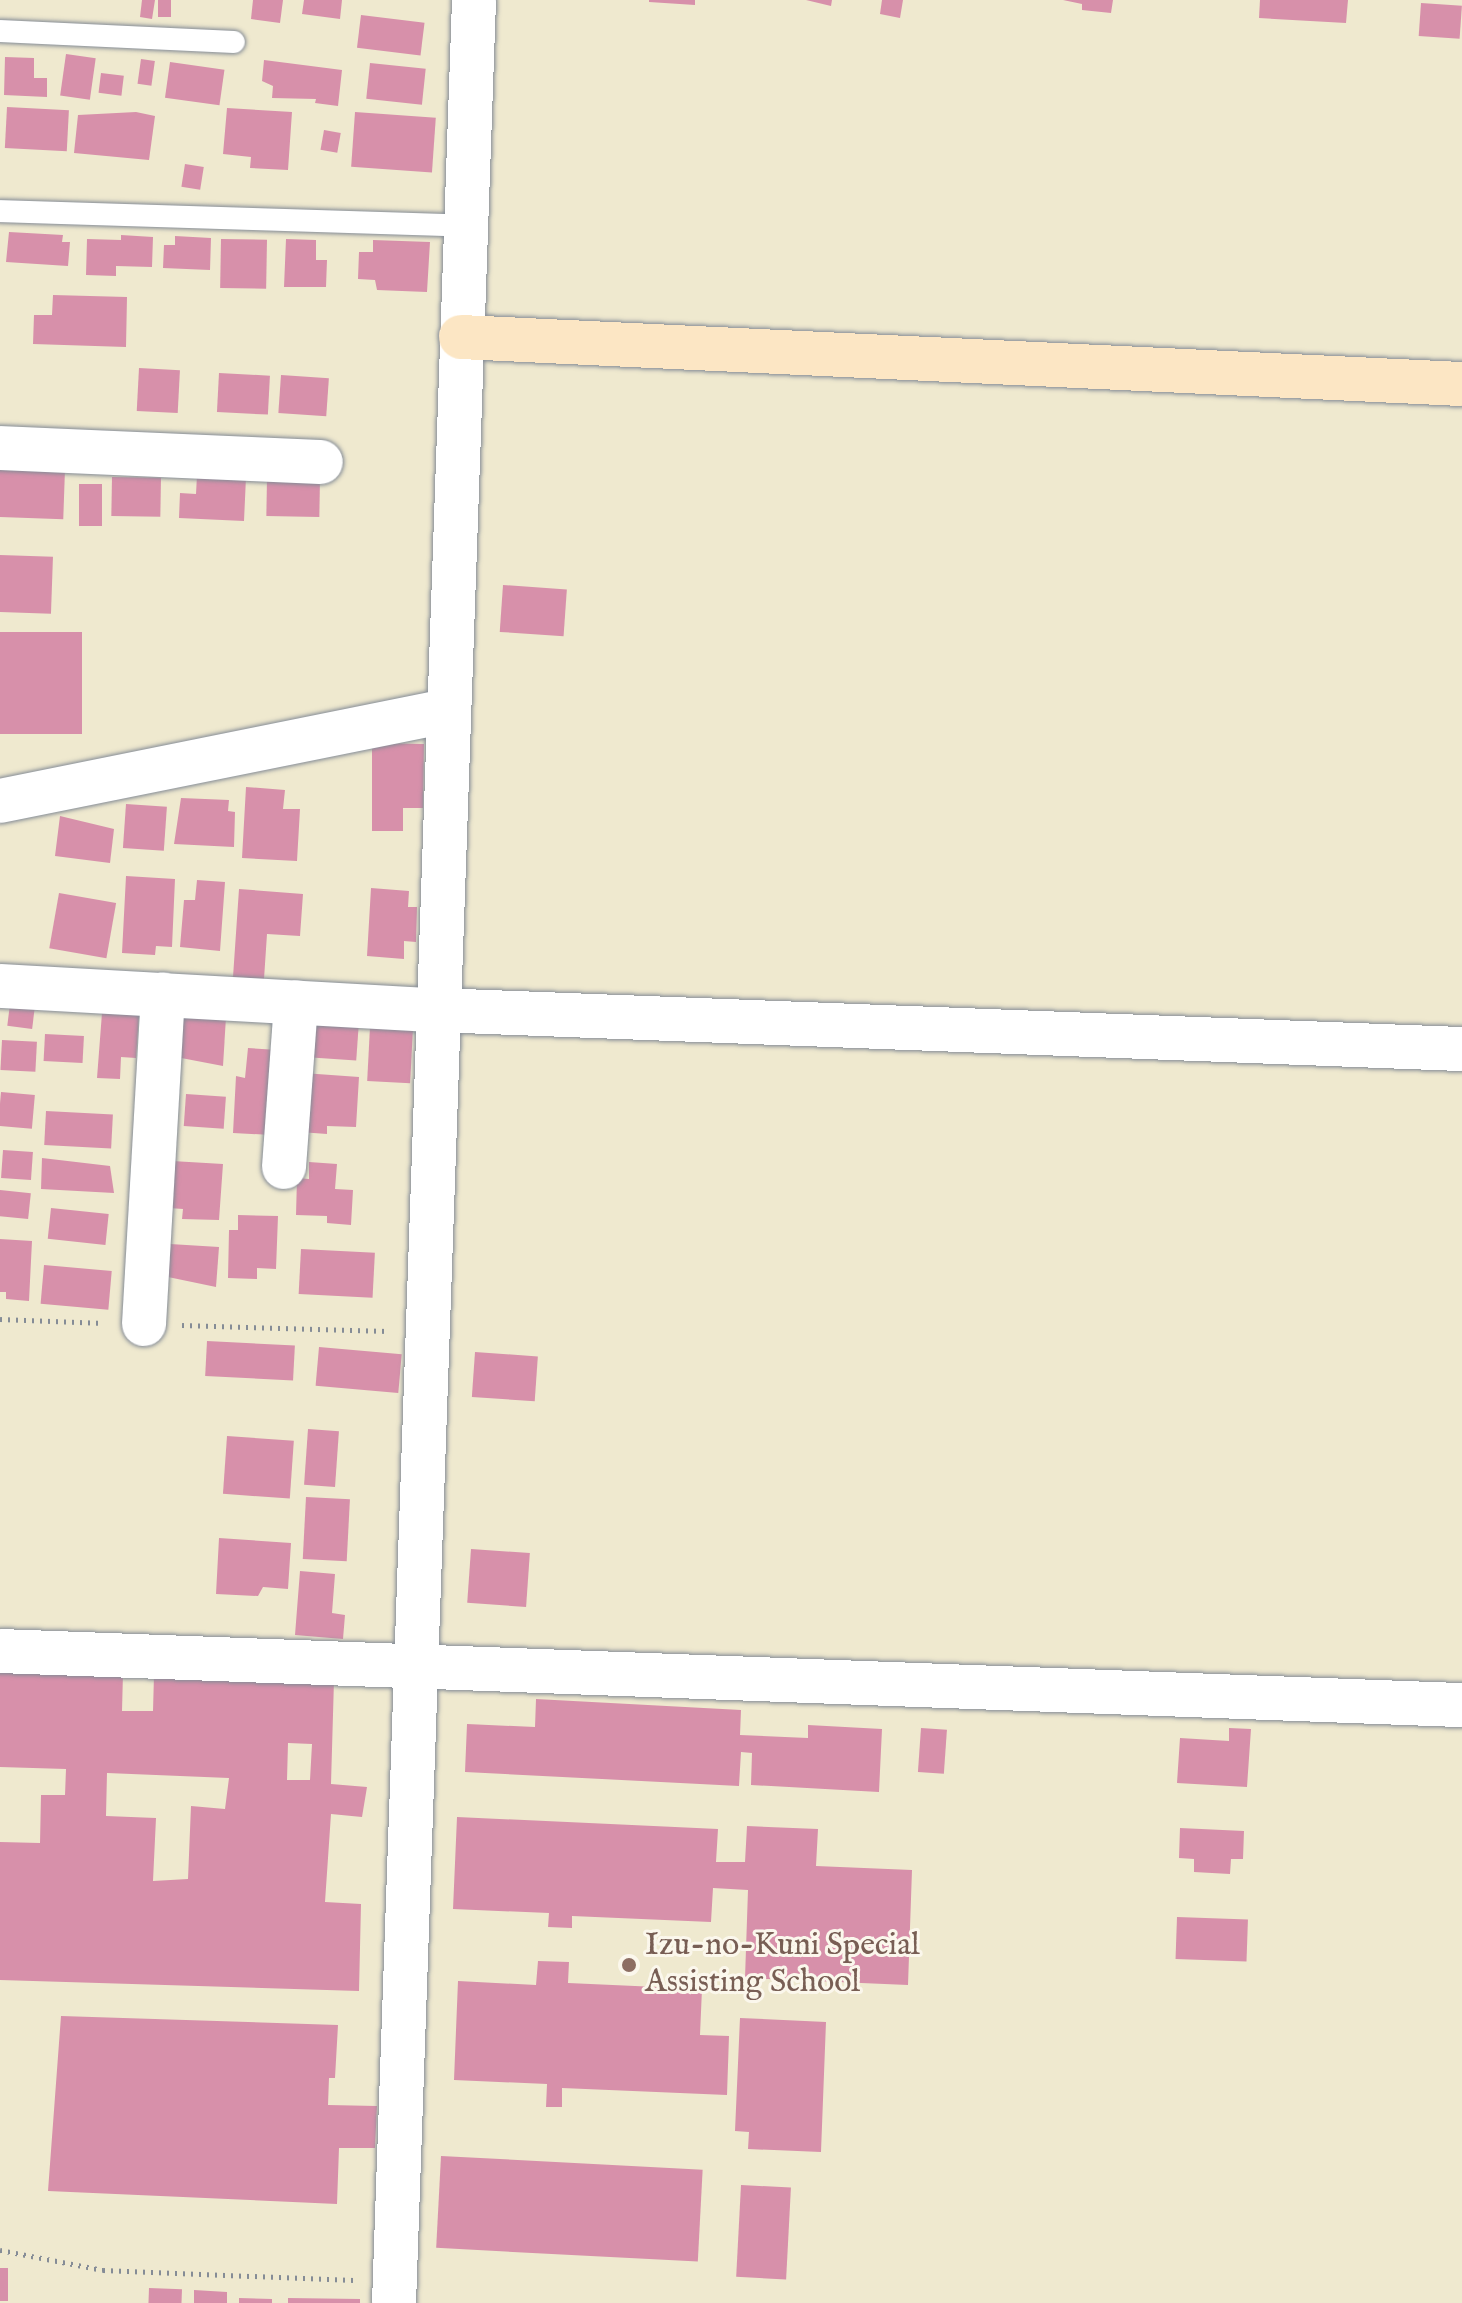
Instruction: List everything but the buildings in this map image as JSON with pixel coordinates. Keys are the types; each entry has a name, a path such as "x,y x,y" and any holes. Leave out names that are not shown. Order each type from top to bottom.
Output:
{"street":[{"path":"394,2293 413,1663 474,0"},
{"path":"461,337 1462,384"},
{"path":"0,448 321,462"},
{"path":"0,801 448,711"},
{"path":"0,986 436,1010 1462,1049"},
{"path":"144,1324 163,995"},
{"path":"284,1167 296,1002"},
{"path":"0,1651 413,1663 1462,1705"}],"lane":[{"path":"0,31 234,42"},
{"path":"0,211 466,226"}],"path":[{"path":"0,1319 425,1332"},
{"path":"0,2250 103,2270 394,2293"}],"place":[{"name":"Izu-no-Kuni Special Assisting School","path":"629,1965"}]}
